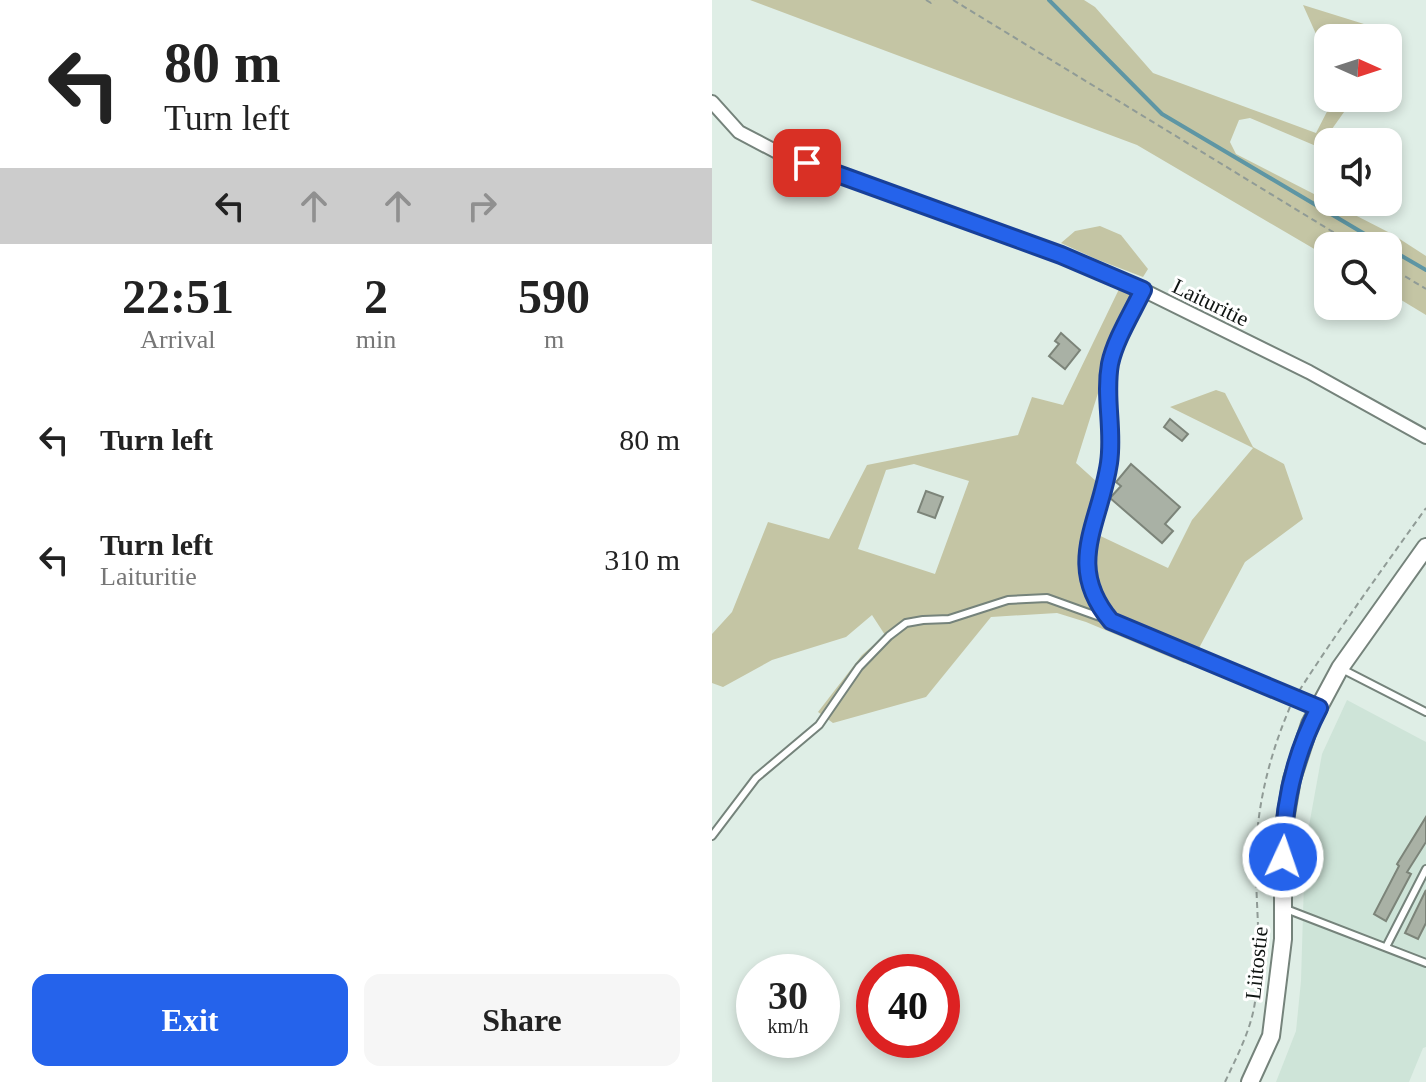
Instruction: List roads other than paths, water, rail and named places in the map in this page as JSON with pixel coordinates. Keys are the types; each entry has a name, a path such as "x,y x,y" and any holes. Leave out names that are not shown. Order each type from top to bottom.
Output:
{"street":[{"name":"Laituritie","path":"712,102 739,132 779,153 1061,255 1143,290 1309,372 1426,437"},
{"name":"Liitostie","path":"1250,1082 1271,1036 1283,939 1283,832 1292,779 1310,724 1340,668 1426,547"}],"lane":[{"path":"1111,621 1100,608 1089,585 1086,560 1109,464 1110,366 1113,353 1143,290"},
{"path":"712,836 756,778 819,725 859,667 889,636 906,623 949,619 1008,600 1047,598 1111,621 1319,708"},
{"path":"1340,668 1426,712"},
{"path":"1386,947 1426,869"},
{"path":"1283,907 1426,963"}],"waterway":[{"path":"1049,0 1162,114 1361,232"},
{"path":"1402,256 1426,270"}]}
